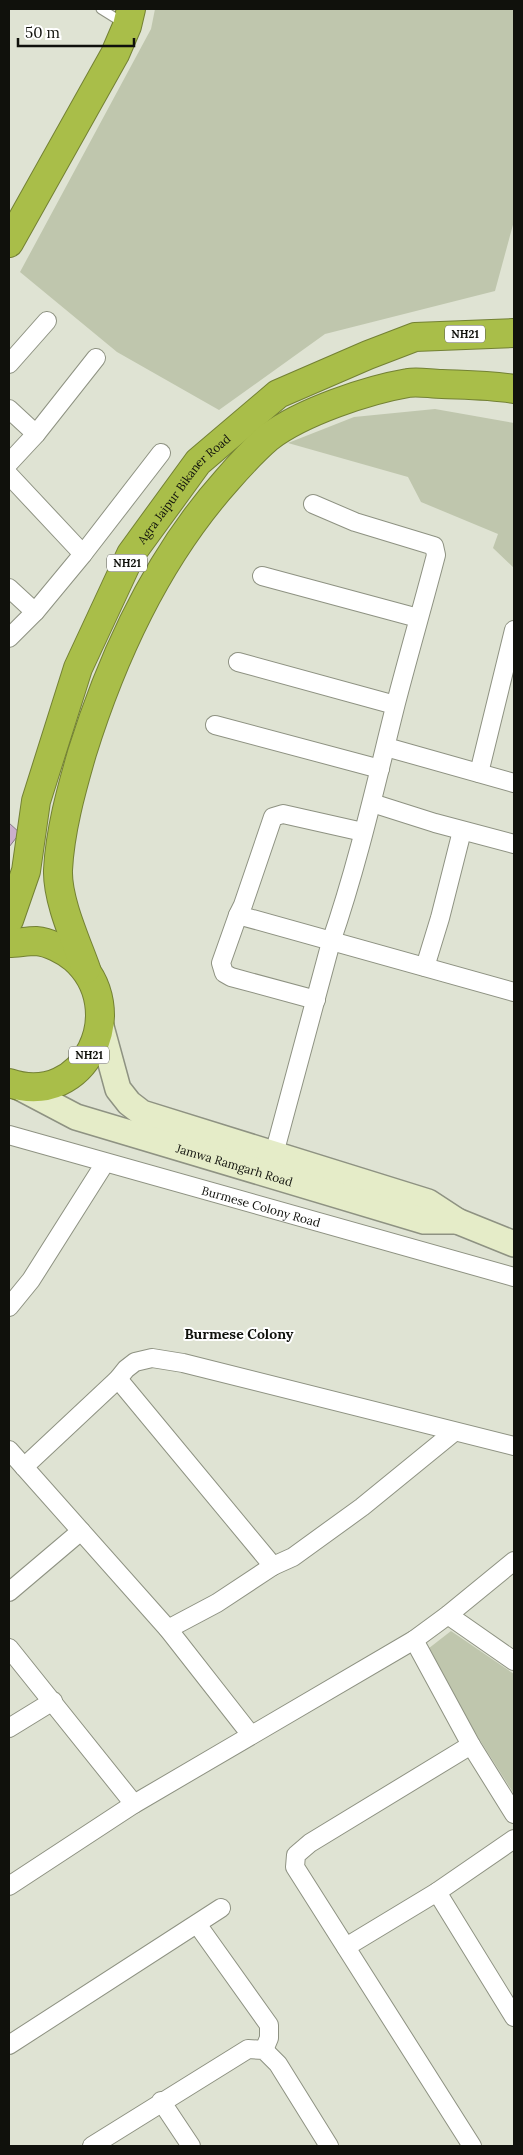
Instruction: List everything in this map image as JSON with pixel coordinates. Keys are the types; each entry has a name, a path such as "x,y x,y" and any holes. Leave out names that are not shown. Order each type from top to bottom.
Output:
{"highway":[{"path":"9,214 35,171 117,14"},
{"path":"9,243 110,62 117,14"},
{"name":"Agra Jaipur Bikaner Road","path":"9,920 26,870 36,801 78,668 131,554 198,462 278,394 368,355 415,336 514,333"},
{"name":"Agra Jaipur Bikaner Road","path":"86,969 65,910 58,872 62,836 72,788 113,662 145,597 178,540 209,500 243,462 270,437 296,421 325,408 409,382 514,389"},
{"name":"NH21","path":"9,943 37,941 64,950 86,969 98,994 100,1023 91,1052 75,1072 48,1087 14,1085"}],"main road":[{"name":"Jamwa Ramgarh Road","path":"100,1023 118,1089 129,1103 142,1113 428,1202 458,1221 514,1244"},
{"name":"Jamwa Ramgarh Road","path":"14,1085 76,1117 128,1134 424,1221 458,1221"}],"street":[{"path":"9,364 47,321"},
{"path":"9,463 36,434 96,358"},
{"path":"9,409 36,434"},
{"path":"9,638 35,612 83,554 161,453"},
{"path":"9,475 83,554"},
{"path":"274,1154 331,942 343,908 372,803 418,618 436,556 434,546 355,522 313,504"},
{"path":"262,576 418,618"},
{"path":"9,588 35,612"},
{"path":"479,773 514,630"},
{"path":"238,662 396,705"},
{"path":"215,725 380,769"},
{"path":"386,747 514,783"},
{"path":"372,803 462,831 514,844"},
{"path":"316,1000 231,977 224,974 221,962 273,817 283,814 363,832"},
{"path":"425,967 440,918 462,831"},
{"path":"238,915 425,967 513,988"},
{"name":"Burmese Colony Road","path":"9,1135 514,1277"},
{"path":"9,1307 31,1280 105,1163"},
{"path":"24,1467 118,1379 126,1369 135,1362 152,1358 244,1377 514,1446"},
{"path":"118,1379 274,1566"},
{"path":"168,1630 217,1603 293,1556 362,1507 454,1432"},
{"path":"9,1450 168,1630 251,1735"},
{"path":"9,1592 81,1531"},
{"path":"9,1886 134,1804 414,1640 513,1563"},
{"path":"448,1614 514,1661"},
{"path":"414,1640 471,1746 514,1814"},
{"path":"9,1648 134,1804"},
{"path":"9,1728 53,1701"},
{"path":"471,1746 310,1843 296,1855 295,1867 472,2146"},
{"path":"346,1947 437,1892 514,1839"},
{"path":"437,1892 514,2017"},
{"path":"9,2045 221,1908"},
{"path":"197,1924 269,2025 269,2038 264,2050"},
{"path":"92,2146 248,2048 264,2050 278,2064 329,2146"},
{"path":"161,2101 191,2146"}],"green space":[{"path":"155,9 514,9 514,221 495,291 325,334 219,410 117,352 20,272 151,29"},
{"path":"435,409 514,423 514,568 493,548 498,534 421,502 408,477 288,443 354,417"},
{"path":"451,1631 514,1674 514,1794 424,1652"}],"building":[{"path":"9,823 20,833 9,847"}],"district":[{"name":"Burmese Colony","path":"239,1334"}]}
